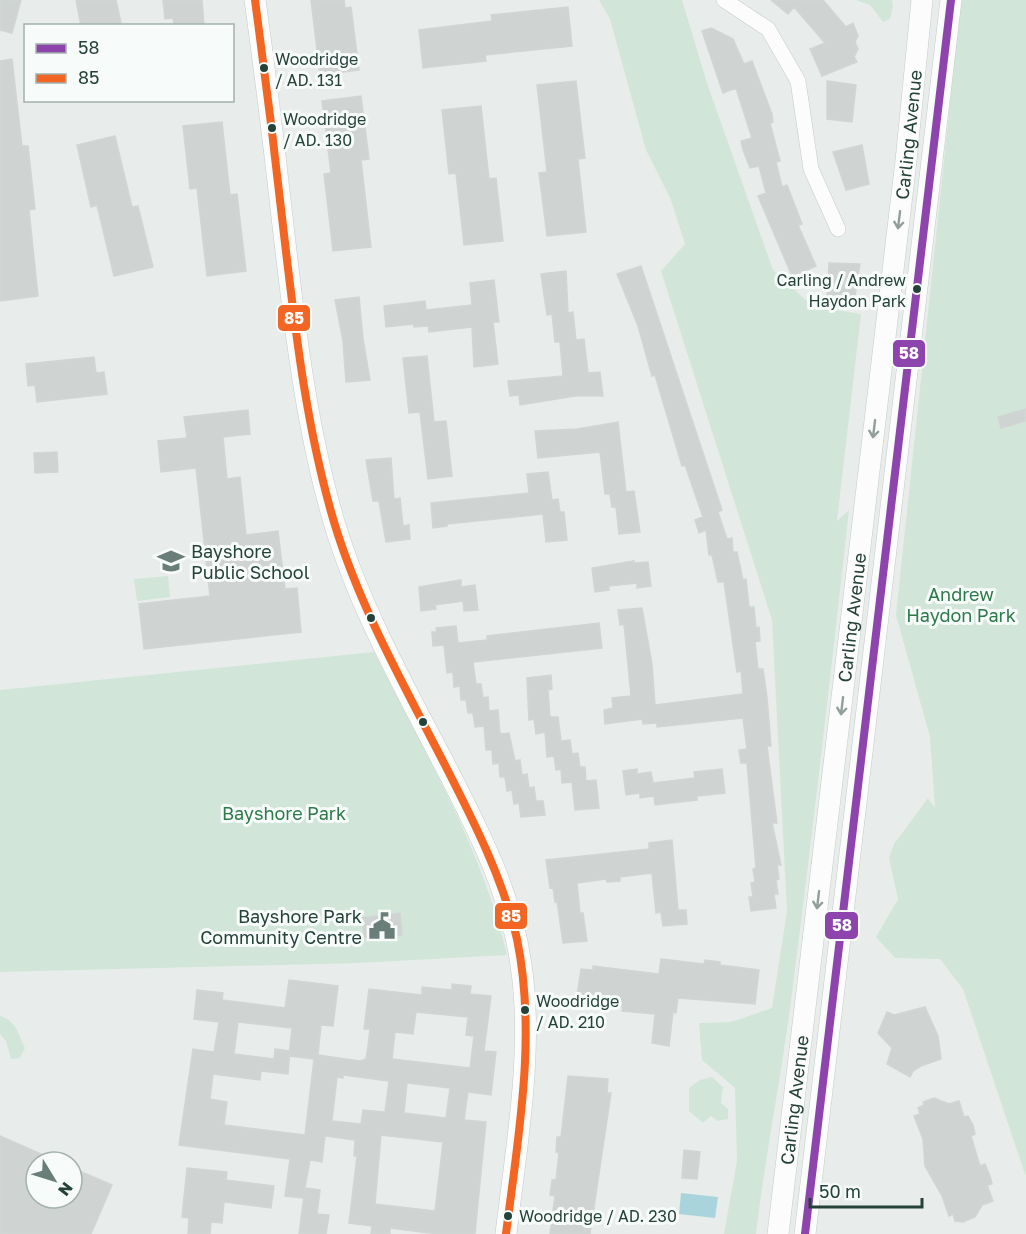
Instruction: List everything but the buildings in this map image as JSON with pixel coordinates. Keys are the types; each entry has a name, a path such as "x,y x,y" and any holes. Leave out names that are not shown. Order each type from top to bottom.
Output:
{"main road":[{"path":"255,0 310,427 327,496 351,573 375,628 496,868 521,961 526,1052 506,1234"},
{"name":"Carling Avenue","path":"778,1234 906,162 922,0"},
{"name":"Carling Avenue","path":"806,1234 951,0"},
{"path":"782,1201 808,1208"}],"street":[{"path":"724,0 768,29 798,81 811,169 838,229"}],"green space":[{"path":"599,0 682,0 707,83 773,270 812,306 861,314 837,521 849,510 814,817 783,1059 756,1234 724,1234 737,1161 735,1088 702,1060 699,1023 731,1022 772,1008 787,911 772,620 661,271 685,244 671,200 646,150 610,19"},
{"path":"856,0 892,0 890,19 883,22 870,5"},
{"name":"Andrew Haydon Park","path":"961,0 1026,0 1026,1177 963,989 940,959 895,958 876,937 898,899 889,858 894,844 928,798 935,808 930,737 896,615"},
{"path":"168,576 170,597 137,601 134,579"},
{"name":"Bayshore Park","path":"374,652 467,838 483,876 507,955 359,963 0,972 0,690"},
{"path":"0,1016 9,1020 18,1033 25,1048 20,1058 11,1059 6,1041 0,1034"},
{"path":"712,1077 723,1087 721,1103 728,1109 728,1119 718,1121 711,1116 703,1123 689,1111 689,1088 700,1080"}],"water":[{"path":"681,1193 718,1197 715,1218 679,1214"}],"transit line":[{"name":"85","path":"255,0 304,383 316,453 334,522 370,616 487,851 504,895 517,939 523,976 525,1012 524,1086 506,1234"},
{"name":"58","path":"805,1234 951,0"}],"place":[{"name":"Woodridge / AD. 131","path":"264,68"},
{"name":"Woodridge / AD. 130","path":"272,128"},
{"name":"Carling / Andrew Haydon Park","path":"917,289"},
{"name":"Bayshore Public School","path":"171,561"},
{"name":"Bayshore Park Community Centre","path":"382,926"},
{"name":"Woodridge / AD. 210","path":"525,1010"},
{"name":"Woodridge / AD. 230","path":"508,1216"}]}
